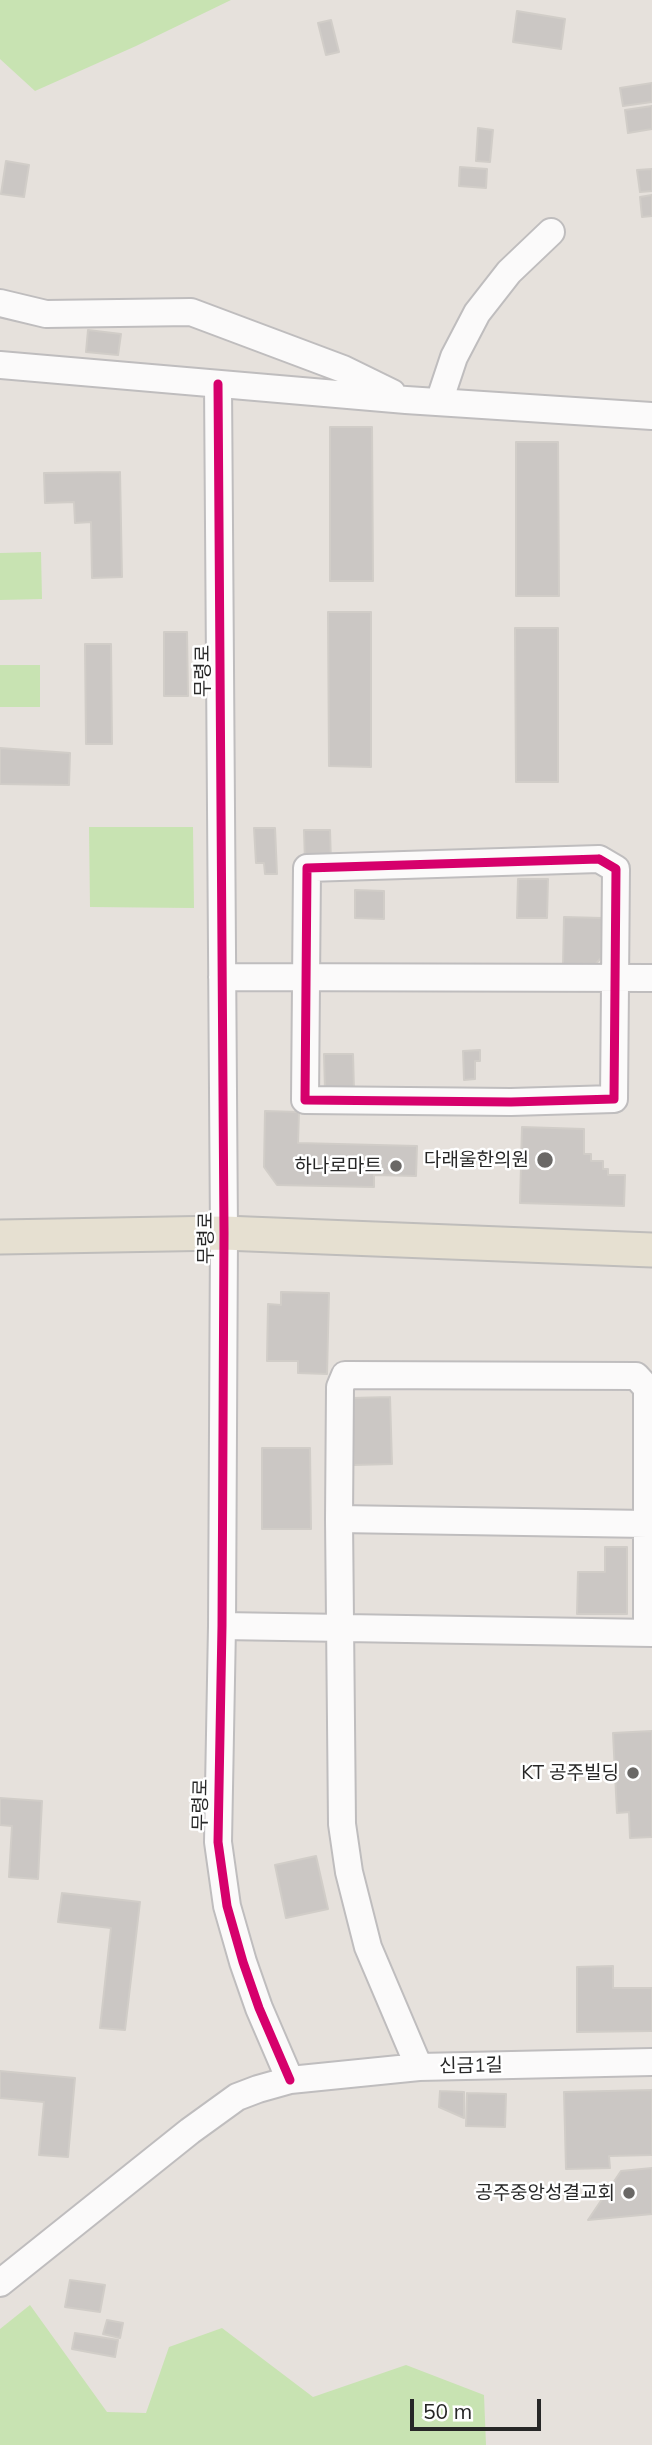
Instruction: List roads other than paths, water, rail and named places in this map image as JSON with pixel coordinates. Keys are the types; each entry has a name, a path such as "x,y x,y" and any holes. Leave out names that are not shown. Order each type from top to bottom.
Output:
{"main road":[{"name":"무령로","path":"0,1237 224,1233 652,1250"}],"street":[{"path":"439,402 454,358 477,313 509,272 551,232"},
{"path":"0,303 46,314 191,312 343,369 406,400"},
{"path":"0,365 406,400 652,416"},
{"name":"무령로","path":"218,384 224,1233 218,1842 227,1906 243,1962 259,2008 290,2080"},
{"path":"599,859 616,869 614,1099 511,1102 305,1101 306,978 307,868 599,859"},
{"path":"222,977 652,978"},
{"path":"222,1626 340,1628 650,1633 646,1388 636,1376 345,1375 340,1387 338,1519 340,1628 342,1824 349,1872 368,1947 419,2067"},
{"path":"338,1519 647,1524"},
{"name":"신금1길","path":"290,2080 419,2067 652,2062"},
{"path":"0,2283 139,2171 237,2097 290,2080"}],"place":[{"name":"다래울한의원","path":"545,1160"},
{"name":"하나로마트","path":"396,1166"},
{"name":"KT 공주빌딩","path":"633,1773"},
{"name":"공주중앙성결교회","path":"629,2193"}]}
